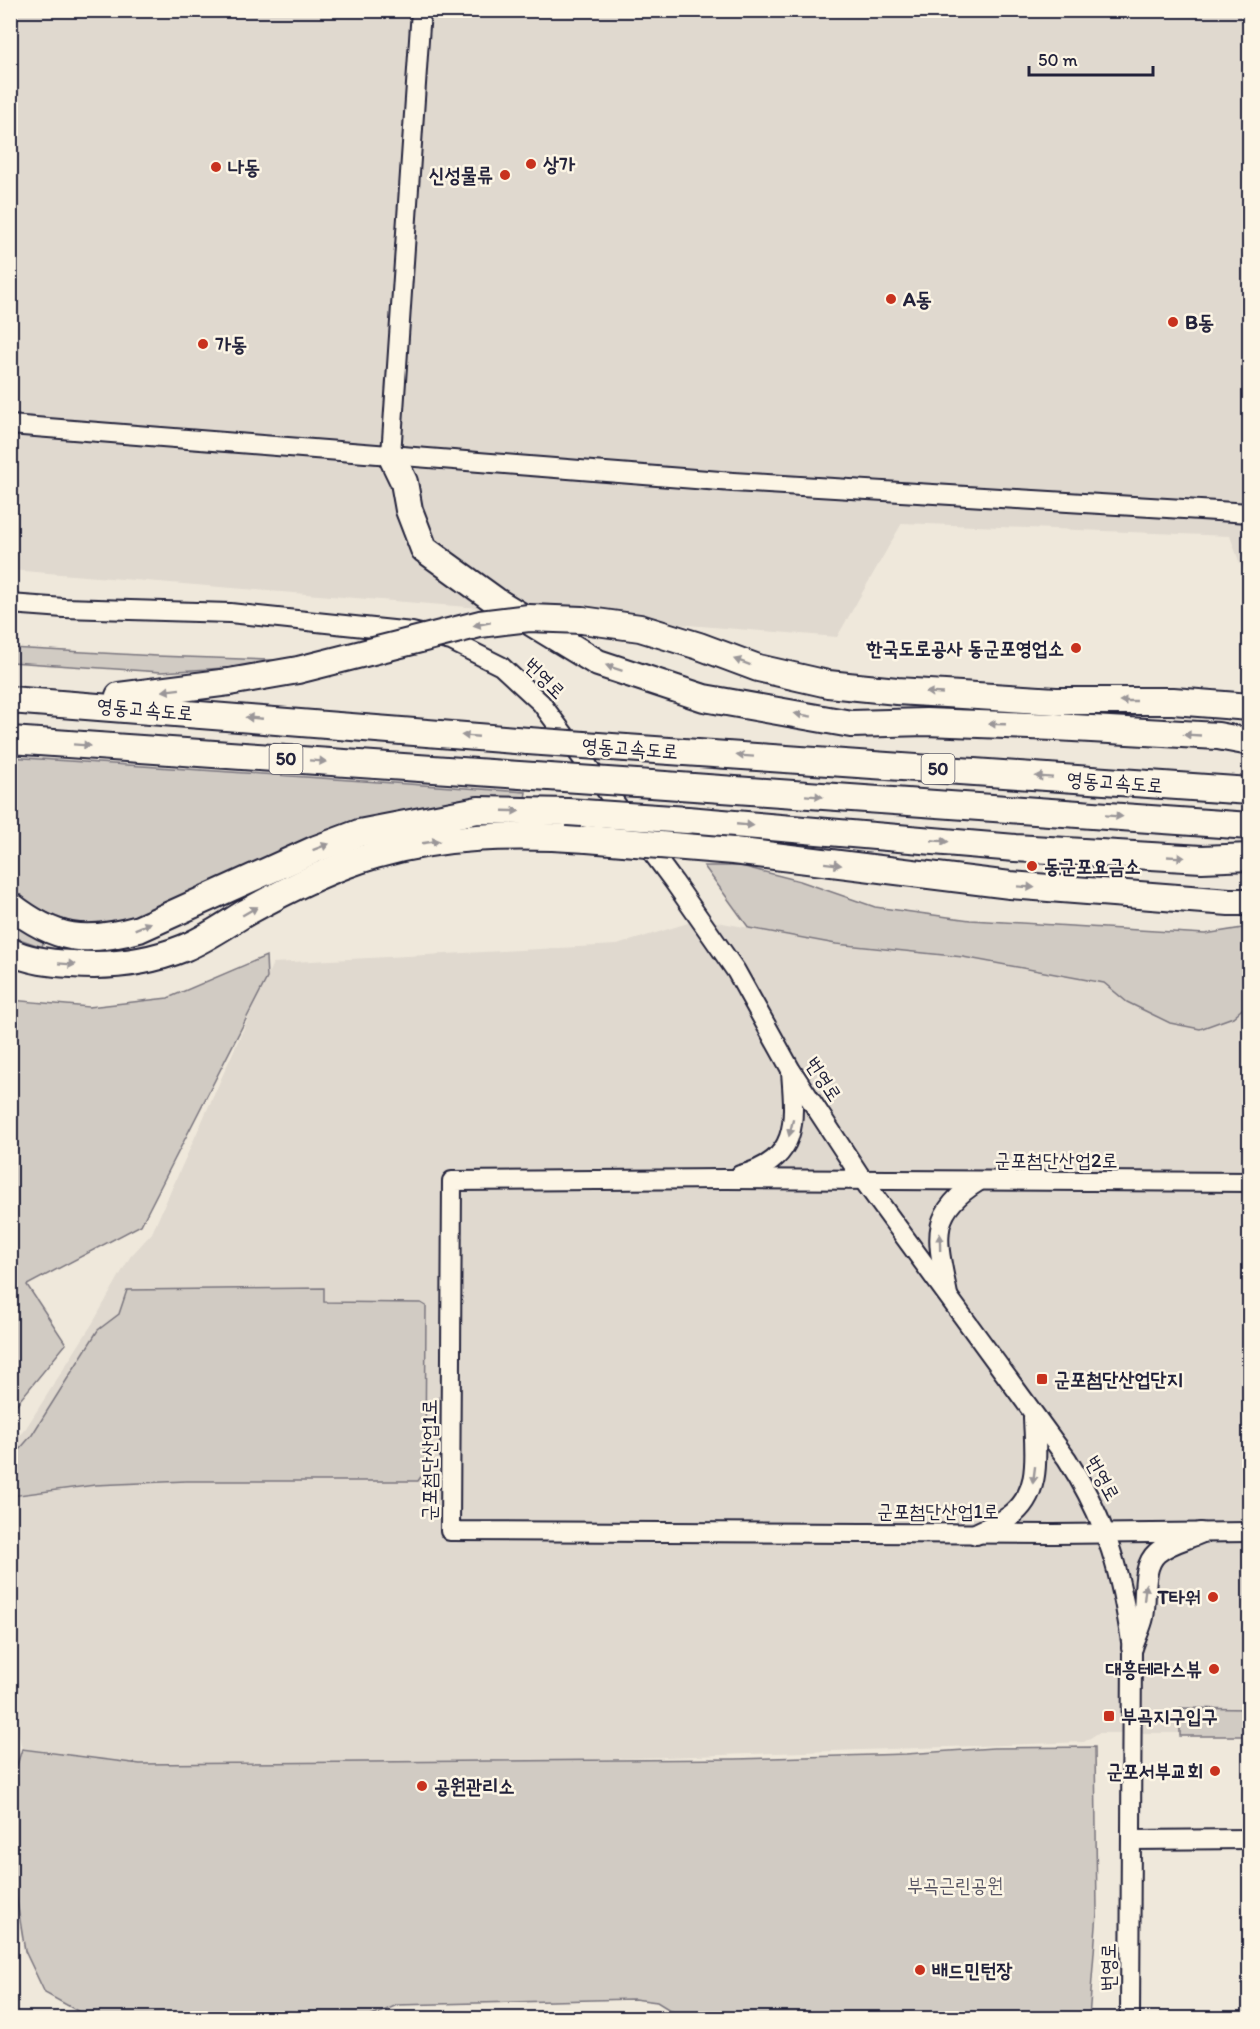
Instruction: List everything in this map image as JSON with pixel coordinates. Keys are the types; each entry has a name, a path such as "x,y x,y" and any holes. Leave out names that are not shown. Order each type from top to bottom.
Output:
{"highway":[{"path":"391,455 404,483 409,510 424,549 496,601 598,663 693,695 851,724 926,722 1055,727 1218,736 1250,742"},
{"path":"56,702 229,682 298,670 480,624 529,618 582,620 640,628 699,646 758,668 828,684 897,691 1056,701 1173,700 1250,707"},
{"name":"영동고속도로","path":"19,700 528,741 1250,791"},
{"name":"영동고속도로","path":"17,741 1250,826"},
{"path":"10,905 27,918 50,930 78,938 109,937 139,928 316,849 359,833 478,810 567,812 687,820 1015,848 1202,859 1250,857"},
{"path":"10,951 53,963 88,965 150,959 186,947 288,889 335,868 425,842 486,836 587,839 733,851 1011,885 1250,902"}],"main road":[{"path":"976,1534 1009,1517 1029,1497 1034,1484 1036,1462 1034,1416"},
{"path":"1132,1648 1143,1618 1151,1560 1156,1553 1165,1548 1200,1533"}],"street":[{"path":"391,455 421,10"},
{"path":"10,425 733,482 1250,513"},
{"name":"번영로","path":"10,604 230,613 412,632 451,641 501,666 541,703 674,882 736,971 791,1070 863,1180 1067,1459 1084,1487 1107,1534 1124,1596 1132,1648 1130,2019"},
{"path":"725,1179 765,1165 786,1145 794,1113 791,1070"},
{"name":"군포첨단산업1로","path":"863,1180 452,1181 450,1531 1107,1534"},
{"name":"군포첨단산업2로","path":"863,1180 1250,1182"},
{"path":"949,1299 939,1247 941,1222 946,1209 962,1192 978,1182"},
{"path":"1107,1534 1250,1532"},
{"path":"1131,1840 1250,1839"}],"shaded area":[{"path":"10,11 1249,11 1249,589 1230,536 902,523 837,637 11,570"},
{"name":"군포첨단산업단지","path":"701,919 841,945 963,957 1104,983 1127,1002 1233,1017 1249,1003 1249,1733 1098,1733 1084,1742 557,1761 140,1764 22,1749 10,1695 10,1446 26,1428 94,1321 130,1257 152,1233 273,963 617,945"}],"green space":[{"path":"10,648 299,661 161,672 11,662"},
{"path":"10,757 526,792 525,799 463,803 134,920 101,926 77,923 54,916 11,892"},
{"path":"704,866 741,866 800,881 875,907 970,920 1205,934 1249,927 1249,1003 1233,1017 1200,1029 1170,1023 1127,1002 1104,983 963,957 836,944 749,928"},
{"path":"10,914 45,936 42,947 11,936"},
{"path":"266,956 267,978 141,1225 27,1285 66,1344 11,1411 11,1000 89,1007 168,998"},
{"path":"324,1288 324,1302 421,1303 426,1306 425,1471 418,1481 186,1481 95,1485 11,1496 11,1459 32,1435 98,1330 119,1314 127,1290"},
{"path":"1180,1708 1249,1709 1249,1736 1180,1736"},
{"name":"부곡근린공원","path":"1095,1747 1097,1913 1089,2018 683,2018 657,2002 634,1999 397,2005 370,2017 356,2018 107,2018 83,2014 45,1993 25,1951 11,1864 11,1776 22,1749 140,1764 736,1759 906,1754 993,1748"}],"place":[{"name":"상가","path":"531,164"},
{"name":"나동","path":"216,167"},
{"name":"신성물류","path":"505,175"},
{"name":"A동","path":"891,299"},
{"name":"B동","path":"1173,322"},
{"name":"가동","path":"203,344"},
{"name":"한국도로공사 동군포영업소","path":"1076,648"},
{"name":"동군포요금소","path":"1032,866"},
{"name":"군포첨단산업단지","path":"1042,1379"},
{"name":"T타워","path":"1213,1597"},
{"name":"대흥테라스뷰","path":"1214,1669"},
{"name":"부곡지구입구","path":"1109,1716"},
{"name":"군포서부교회","path":"1215,1771"},
{"name":"공원관리소","path":"422,1786"},
{"name":"배드민턴장","path":"920,1970"}]}
